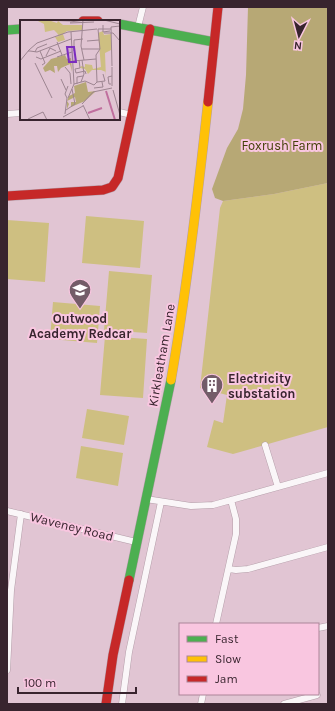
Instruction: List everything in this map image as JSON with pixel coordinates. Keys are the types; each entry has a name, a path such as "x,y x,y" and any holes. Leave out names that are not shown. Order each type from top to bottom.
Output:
{"main road":[{"name":"Kirkleatham Lane","path":"106,704 113,655 173,366 186,292 218,7"},
{"path":"120,24 214,42"},
{"path":"7,30 20,28"},
{"path":"7,196 103,190 112,187 118,178 150,29"}],"street":[{"path":"138,28 143,7"},
{"path":"120,112 132,115"},
{"path":"7,114 20,113"},
{"path":"265,445 278,486"},
{"path":"146,498 161,502 201,506 213,505 328,473"},
{"path":"216,623 237,527 231,500"},
{"path":"122,704 129,652 161,502"},
{"name":"Waveney Road","path":"7,510 136,542"},
{"path":"7,670 11,590 21,514"},
{"path":"229,569 248,569 328,547"},
{"path":"284,704 317,695"}],"shaded area":[{"path":"328,183 328,427 233,454 207,447 214,420 223,423 227,395 200,388 220,208 223,201 274,194"},
{"path":"86,216 144,221 140,268 82,263"},
{"path":"7,220 49,223 45,282 7,279"},
{"path":"109,271 152,275 147,333 104,330"},
{"path":"53,302 100,306 97,343 50,339"},
{"path":"105,336 147,339 143,398 100,395"},
{"path":"87,409 129,416 124,445 82,438"},
{"path":"81,446 123,453 118,486 76,478"}],"green space":[{"name":"Foxrush Farm","path":"248,7 328,7 328,183 274,194 223,201 215,198 212,189 227,148 238,129 243,109 246,75"}],"traffic: fast":[{"path":"120,24 214,42"},
{"path":"7,30 20,29"},
{"path":"129,580 171,380"}],"traffic: slow":[{"path":"171,380 192,241 208,102"}],"traffic: jam":[{"path":"208,102 218,7"},
{"path":"7,196 103,190 112,187 118,178 150,29"},
{"path":"106,704 113,655 129,580"}],"place":[{"name":"Outwood Academy Redcar","path":"80,310"},
{"name":"Electricity substation","path":"212,404"}]}
